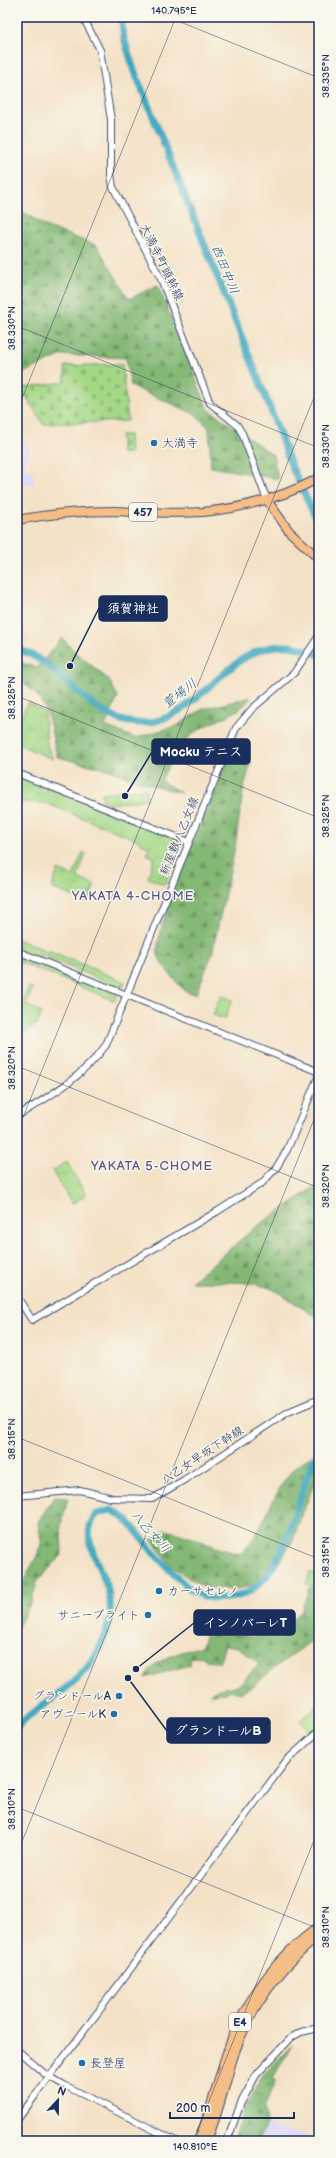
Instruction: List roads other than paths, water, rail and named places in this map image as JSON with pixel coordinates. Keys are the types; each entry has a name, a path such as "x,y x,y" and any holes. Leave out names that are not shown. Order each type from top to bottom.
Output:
{"highway":[{"name":"457","path":"17,520 65,514 104,512 202,512 232,508 267,500 319,478"},
{"path":"267,500 289,531 319,559"},
{"name":"E4","path":"199,2141 229,2048 246,2010 274,1969 294,1948 319,1927"},
{"name":"E4","path":"206,2141 235,2050 251,2014 280,1972 301,1950 319,1935"}],"street":[{"name":"大満寺町頭幹線","path":"83,17 100,50 111,120 111,174 113,187 161,278 210,403 237,425 242,433 267,500"},
{"name":"新屋敷八乙女線","path":"17,1116 72,1081 95,1059 108,1039 236,728 252,709 290,678 303,662 319,636"},
{"path":"17,773 189,842"},
{"path":"17,951 319,1073 288,1150 276,1168 256,1187 218,1211 32,1320 17,1297"},
{"name":"八乙女早坂下幹線","path":"17,1496 89,1491 112,1498 152,1498 184,1480 288,1412 319,1399"},
{"path":"17,2120 51,2077 286,1760 319,1731"},
{"path":"227,2141 241,2102 256,2075 292,2037 302,2032 319,2028"},
{"path":"17,2050 51,2077 176,2141"}],"waterway":[{"name":"西田中川","path":"121,17 124,38 133,67 267,400 291,465 319,525"},
{"name":"萱場川","path":"17,649 48,665 90,702 104,712 120,720 137,723 162,719 183,708 242,659 264,649 289,646 319,655"},
{"name":"八乙女川","path":"17,1728 25,1719 78,1678 92,1661 104,1638 110,1612 109,1594 93,1553 89,1532 91,1523 97,1514 111,1510 118,1513 134,1528 170,1571 191,1590 202,1596 227,1598 248,1592 264,1579 276,1561 295,1514 310,1469 319,1451"}],"place":[{"name":"大満寺","path":"154,443"},
{"name":"須賀神社","path":"70,666"},
{"name":"Mocku テニス","path":"125,796"},
{"name":"カーサセレノ","path":"159,1591"},
{"name":"サニーブライト","path":"148,1615"},
{"name":"インノバーレT","path":"136,1669"},
{"name":"グランドールB","path":"128,1678"},
{"name":"グランドールA","path":"119,1696"},
{"name":"アヴニールK","path":"114,1714"},
{"name":"長登屋","path":"82,2063"}],"district":[{"name":"YAKATA 4-CHOME","path":"133,895"},
{"name":"YAKATA 5-CHOME","path":"152,1165"}]}
